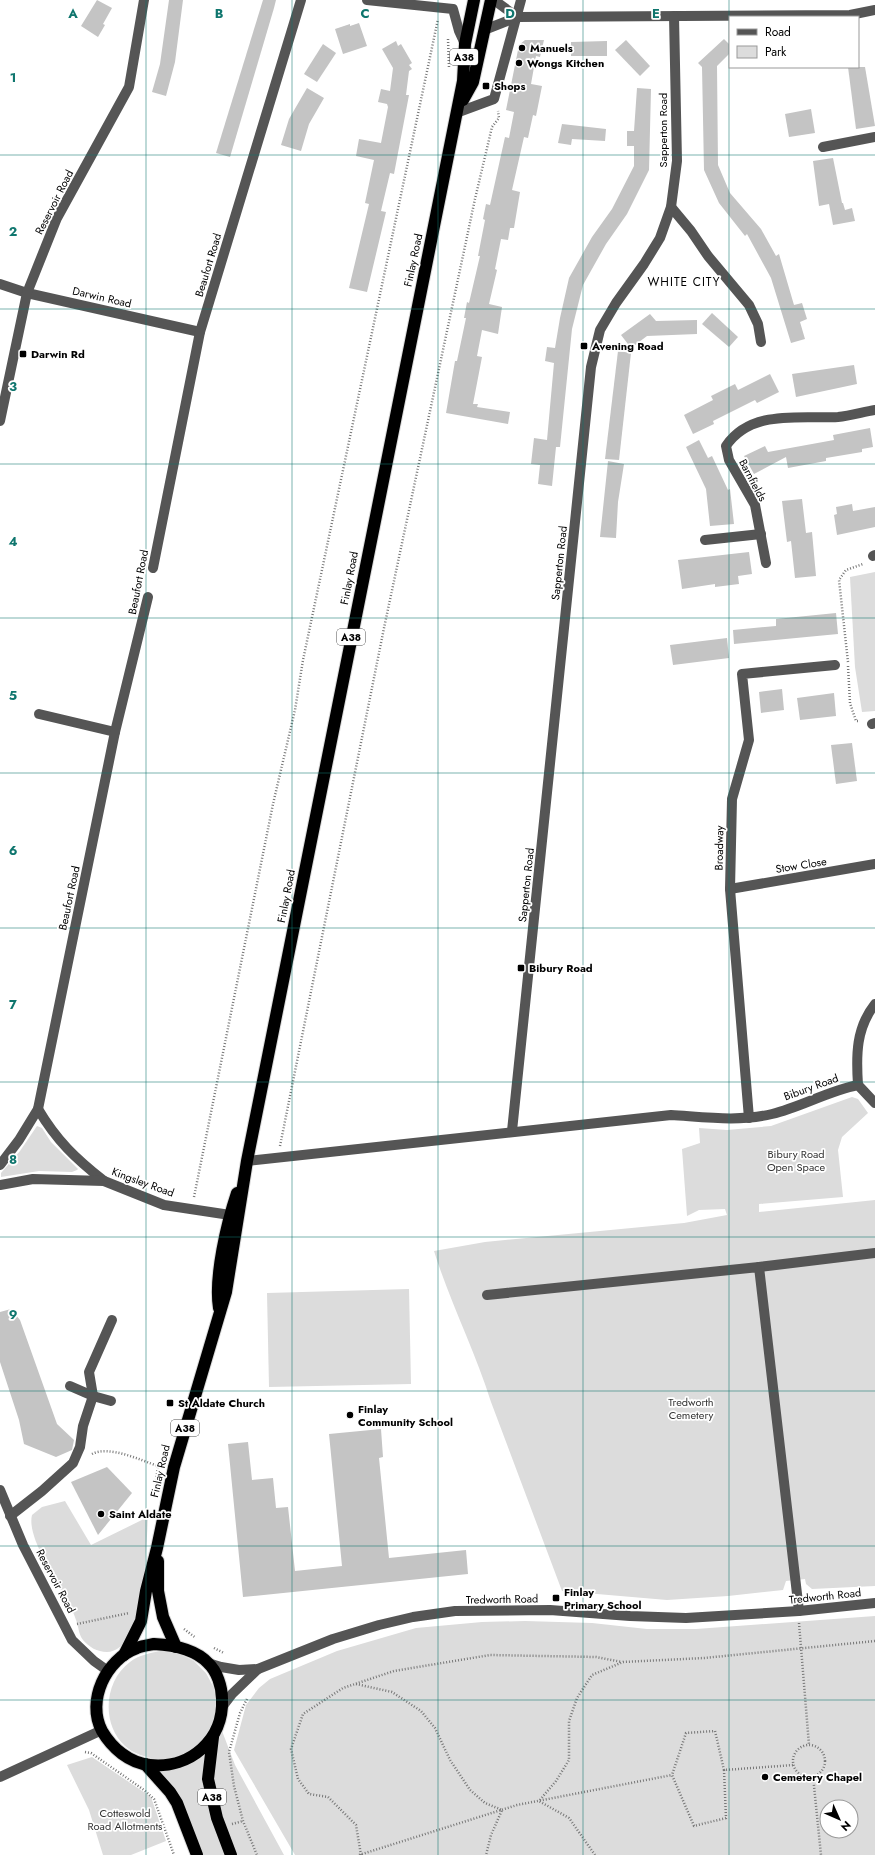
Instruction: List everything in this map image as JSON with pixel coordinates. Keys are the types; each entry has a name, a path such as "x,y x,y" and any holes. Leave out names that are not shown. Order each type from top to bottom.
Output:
{"highway":[{"name":"Finlay Road","path":"247,1161 463,81 465,44 474,0"},
{"name":"A38","path":"456,114 473,82 491,0"},
{"name":"A38","path":"219,1310 217,1291 230,1215 247,1161"},
{"name":"A38","path":"219,1310 226,1292 247,1161"},
{"name":"Finlay Road","path":"124,1655 141,1621 146,1591 157,1548 174,1467 219,1310"},
{"name":"Finlay Road","path":"157,1548 158,1591 163,1618 176,1647"},
{"name":"A38","path":"213,1736 196,1754 184,1761 162,1766 145,1764 130,1759 114,1747 102,1730 96,1713 98,1695 108,1671 124,1655 136,1648 154,1644 176,1647 195,1654 208,1662 219,1681 222,1707 219,1723 213,1736 209,1772 211,1793 217,1818 231,1855"},
{"name":"A38","path":"145,1764 166,1786 177,1803 197,1855"}],"street":[{"name":"Reservoir Road","path":"0,421 27,292 57,218 130,87 144,0"},
{"name":"Beaufort Road","path":"153,568 200,332 301,0"},
{"path":"367,0 419,7 453,9 458,31 465,44"},
{"path":"494,0 517,17"},
{"path":"456,114 494,99 521,0"},
{"path":"484,30 517,17 850,16 875,11 873,0"},
{"name":"Sapperton Road","path":"512,1131 591,367 600,330 616,303 644,264 660,238 671,207 677,161 674,16"},
{"path":"823,147 875,137"},
{"path":"671,207 691,230 708,256 749,304 758,324 761,342"},
{"name":"Darwin Road","path":"0,284 27,292 200,332"},
{"name":"Barnfields","path":"766,564 755,505 729,460 726,446 730,440 740,430 771,418 839,417 875,410"},
{"path":"705,540 761,534"},
{"name":"Beaufort Road","path":"0,1165 19,1140 38,1109 115,732 148,597"},
{"name":"Broadway","path":"749,1118 730,889 732,799 749,740 742,674 835,665"},
{"path":"39,714 115,732"},
{"name":"Stow Close","path":"730,889 875,864"},
{"path":"875,1004 866,1015 858,1036 857,1057 858,1085 875,1103"},
{"name":"Bibury Road","path":"247,1161 512,1131 671,1115 749,1118 772,1114 844,1087 858,1085"},
{"path":"38,1109 55,1136 65,1147 104,1181"},
{"name":"Kingsley Road","path":"0,1185 33,1179 104,1181 164,1205 230,1215"},
{"path":"487,1295 759,1267 875,1253"},
{"path":"759,1267 799,1611"},
{"path":"10,1516 42,1491 73,1463 80,1447 83,1426 93,1396 89,1372 112,1320"},
{"path":"70,1386 93,1396 111,1401"},
{"name":"Reservoir Road","path":"0,1490 23,1545 76,1644 94,1661 108,1671"},
{"name":"Tredworth Road","path":"208,1662 221,1667 239,1670 258,1669 333,1639 379,1625 413,1617 455,1611 550,1610 686,1618 799,1611 875,1603"},
{"name":"Tredworth Road","path":"222,1707 232,1694 258,1669"},
{"path":"0,1777 102,1730"}],"path":[{"path":"191,1209 273,804 295,710 303,660 440,9"},
{"path":"280,1158 280,1147 304,1023 471,215 491,132 500,118 494,99"},
{"path":"872,558 846,570 839,580 848,664 850,702 856,721 874,723"},
{"path":"73,1463 97,1451 125,1454 158,1467 174,1467"},
{"path":"156,1481 158,1467"},
{"path":"799,1611 809,1745"},
{"path":"66,1627 137,1612"},
{"path":"183,1629 200,1640"},
{"path":"672,1775 539,1801 502,1810 361,1855 356,1825 328,1797 309,1794 298,1779 290,1749 303,1714 343,1688 394,1671 490,1655 596,1657 623,1662 704,1658 875,1641"},
{"path":"212,1647 225,1654"},
{"path":"539,1801 556,1781 569,1760 569,1721 577,1698 592,1675 623,1662"},
{"path":"355,1684 392,1692 421,1711 435,1728 450,1760 470,1790 485,1803 502,1810"},
{"path":"249,1695 240,1712 229,1752 234,1786 241,1814 257,1855"},
{"path":"715,1731 724,1770 726,1818 694,1826 672,1775 686,1733 715,1731"},
{"path":"80,1741 84,1752 96,1757 144,1790 154,1799 174,1855"},
{"path":"809,1745 814,1746 822,1752 825,1762 822,1771 812,1776 803,1776 794,1765 794,1760 797,1752 809,1745"},
{"path":"724,1770 794,1765"},
{"path":"812,1776 821,1855"},
{"path":"539,1801 569,1818 595,1855"},
{"path":"486,1855 491,1835 502,1810"}],"green space":[{"path":"875,572 875,711 862,712 855,667 850,577"},
{"name":"Tredworth Cemetery","path":"852,1097 858,1099 868,1113 842,1137 838,1150 843,1197 759,1204 759,1212 875,1200 875,1586 812,1589 806,1584 805,1579 786,1581 783,1590 728,1596 667,1600 562,1591 478,1364 447,1289 434,1251 485,1242 684,1223 727,1215 725,1209 699,1210 687,1216 682,1149 700,1143 699,1128 727,1130 771,1126"},
{"path":"37,1126 42,1128 51,1142 78,1169 72,1172 39,1171 1,1177 1,1173 20,1151"},
{"path":"409,1289 411,1384 269,1387 267,1293"},
{"path":"65,1501 91,1545 148,1517 144,1571 137,1616 130,1634 120,1647 107,1652 94,1649 85,1643 81,1637 73,1612 36,1543 31,1523 32,1515 42,1507"},
{"path":"875,1616 875,1855 295,1855 234,1750 246,1705 259,1688 270,1679 337,1651 416,1628 482,1622 525,1621 592,1623 647,1629 696,1629"},
{"path":"161,1651 178,1653 194,1661 206,1673 214,1688 219,1723 235,1765 284,1855 197,1855 161,1781 156,1759 132,1751 117,1737 109,1715 111,1691 115,1680 121,1670 133,1660"},
{"name":"Cotteswold Road Allotments","path":"92,1757 151,1797 166,1841 131,1855 103,1855 89,1810 67,1765"}],"building":[{"path":"97,0 112,8 98,37 81,26"},
{"path":"169,0 183,0 175,62 166,96 152,92 160,64"},
{"path":"263,0 276,0 230,157 216,153"},
{"path":"359,23 367,46 343,54 335,29 350,24 350,26"},
{"path":"724,39 729,44 729,54 717,66 718,165 730,193 761,229 776,256 779,254 794,305 802,303 807,319 800,322 805,339 791,343 771,278 747,234 745,236 719,203 704,170 702,67 698,63"},
{"path":"525,40 544,40 540,57 536,56 531,84 542,86 536,116 533,115 528,138 524,137 512,190 520,192 514,228 510,228 508,240 501,239 495,269 497,270 489,304 502,307 498,334 482,330 477,356 482,357 473,404 478,404 477,407 510,412 508,424 446,413 455,361 457,361 466,318 464,318 467,302 469,303 480,256 478,256 485,220 483,219 486,204 490,205 505,137 509,138 514,112 506,110 519,45"},
{"path":"626,40 650,66 640,76 615,50"},
{"path":"396,41 398,46 401,44 412,63 409,65 412,69 409,71 406,95 409,95 394,174 390,173 381,211 386,212 367,292 349,288 369,204 365,203 374,160 356,156 359,139 381,143 388,107 387,104 378,102 381,89 390,91 393,68 382,49"},
{"path":"607,41 607,56 571,56 571,42"},
{"path":"323,44 336,53 317,82 304,74"},
{"path":"865,67 875,126 856,129 848,68"},
{"path":"307,88 324,98 309,124 301,151 281,145 289,119"},
{"path":"637,88 651,89 649,170 627,214 606,244 583,285 572,329 560,447 556,447 552,486 538,484 540,465 531,464 534,438 547,440 554,363 545,361 547,347 555,348 569,278 592,237 612,209 634,166 634,146 627,146 627,131 634,131"},
{"path":"811,109 815,133 789,137 785,114"},
{"path":"562,124 606,129 605,141 572,139 571,145 558,143"},
{"path":"833,158 842,203 845,210 852,208 855,221 833,225 829,204 819,206 813,161"},
{"path":"712,313 738,337 729,347 702,324"},
{"path":"650,314 656,321 697,320 697,334 647,336 631,348 621,335"},
{"path":"618,351 631,353 619,460 605,459"},
{"path":"854,365 857,384 796,397 792,374"},
{"path":"770,374 779,392 757,403 755,400 713,421 714,424 693,434 684,415 713,400 711,396 735,384 738,390"},
{"path":"870,428 873,447 862,449 862,452 826,458 826,461 788,468 786,457 754,474 744,456 765,446 768,452 834,440 833,435"},
{"path":"699,440 708,458 712,456 728,490 730,489 734,524 710,526 706,489 686,447"},
{"path":"608,461 624,464 618,502 616,538 600,537"},
{"path":"802,499 806,533 812,532 816,576 795,578 791,541 787,542 782,501"},
{"path":"852,504 853,511 875,507 875,527 837,535 834,515 837,514 836,507"},
{"path":"749,552 752,574 738,576 739,584 715,587 715,584 682,589 678,560"},
{"path":"836,613 838,634 734,644 733,630 776,626 776,619"},
{"path":"727,638 729,658 673,665 670,645"},
{"path":"782,689 784,710 761,713 759,692"},
{"path":"834,693 836,716 800,720 797,698"},
{"path":"852,743 857,781 836,784 831,745"},
{"path":"11,1309 20,1320 57,1424 74,1440 72,1450 56,1457 24,1444 19,1420 0,1362 0,1312"},
{"path":"381,1429 383,1457 379,1458 389,1558 466,1550 468,1574 243,1597 228,1444 248,1442 252,1480 273,1478 276,1508 288,1507 295,1571 342,1566 329,1434"},
{"name":"Saint Aldate","path":"107,1467 132,1493 98,1535 71,1482"}],"place":[{"name":"Manuels","path":"522,48"},
{"name":"Wongs Kitchen","path":"519,63"},
{"name":"Shops","path":"486,86"},
{"name":"Avening Road","path":"584,346"},
{"name":"Darwin Rd","path":"23,354"},
{"name":"Bibury Road","path":"521,968"},
{"name":"St Aldate Church","path":"170,1403"},
{"name":"Finlay Community School","path":"350,1415"},
{"name":"Saint Aldate","path":"101,1514"},
{"name":"Finlay Primary School","path":"556,1598"},
{"name":"Cemetery Chapel","path":"765,1777"}],"district":[{"name":"WHITE CITY","path":"684,282"}],"park label":[{"name":"Bibury Road Open Space","path":"796,1160"}]}
